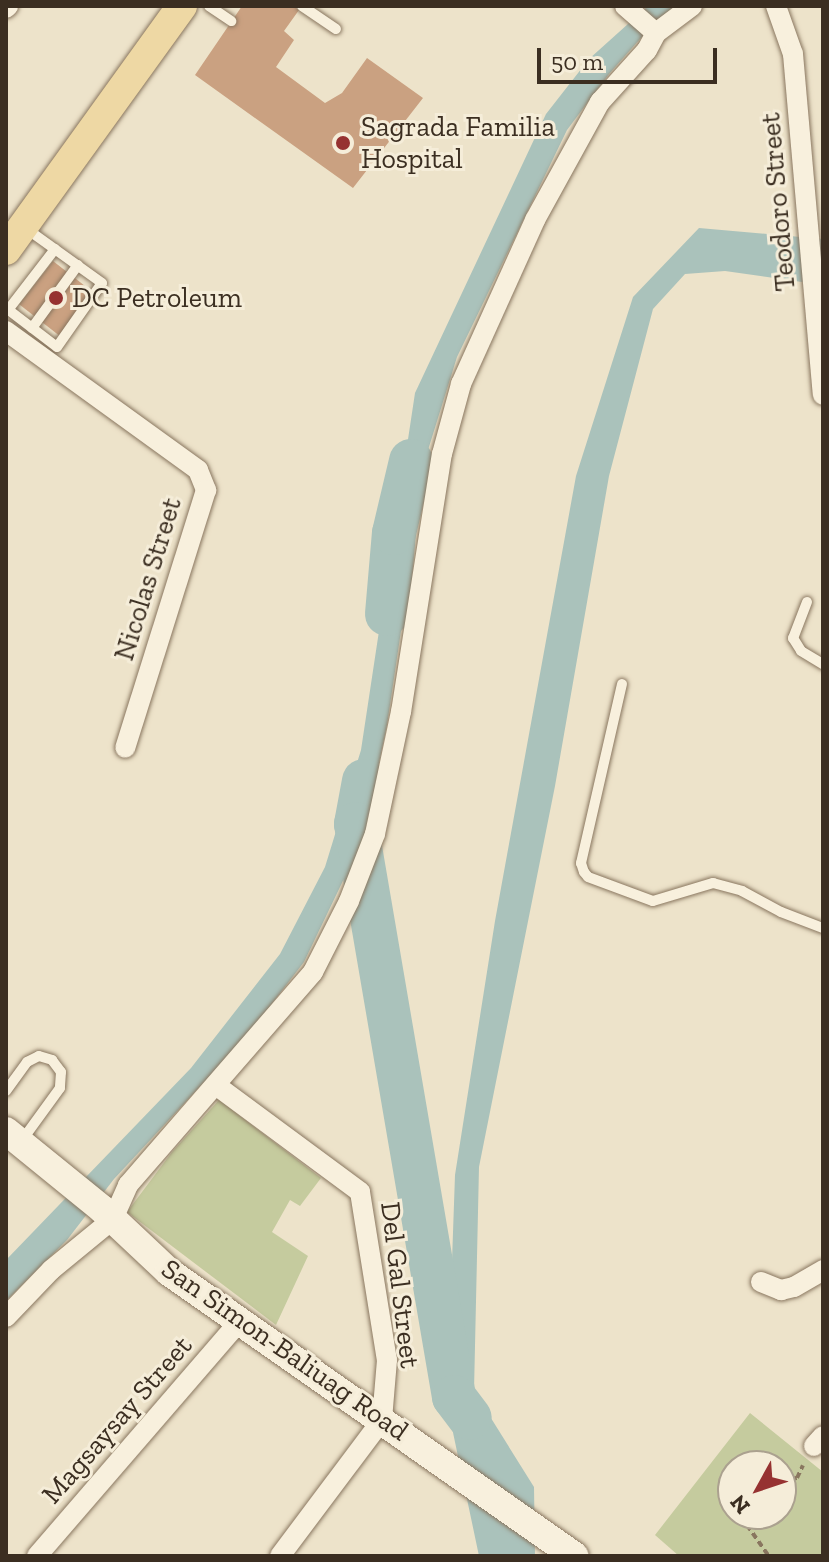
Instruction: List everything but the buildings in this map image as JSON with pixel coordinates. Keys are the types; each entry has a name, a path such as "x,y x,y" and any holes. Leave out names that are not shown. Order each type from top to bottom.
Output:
{"main road":[{"path":"14,238 182,6"},
{"name":"San Simon-Baliuag Road","path":"13,1137 108,1214 169,1272 570,1552"}],"street":[{"path":"625,6 656,33"},
{"path":"6,1317 108,1214 128,1185 313,972 349,901 375,834 401,712 442,454 461,384 535,220 600,102 647,50 656,33 692,6"},
{"name":"Teodoro Street","path":"776,6 793,54 823,395"},
{"name":"Nicolas Street","path":"7,316 198,470 206,490 125,748"},
{"name":"Del Gal Street","path":"217,1086 360,1192 387,1360 382,1420"},
{"path":"761,1282 781,1290 794,1287 823,1270"},
{"name":"Magsaysay Street","path":"37,1556 240,1321"},
{"path":"280,1556 382,1420"}],"lane":[{"path":"209,6 231,21"},
{"path":"302,6 336,29"},
{"path":"14,238 55,249 102,283 57,347 32,328 7,316 55,249"},
{"path":"32,328 78,265"},
{"path":"807,602 793,638 801,651 823,664"},
{"path":"622,684 581,863 588,877 653,901 713,883 742,891 781,912 823,928"},
{"path":"6,1091 27,1062 39,1056 52,1060 61,1072 60,1088 13,1137"}],"path":[{"path":"797,1478 819,1441"},
{"path":"751,1530 769,1556"}],"green space":[{"path":"219,1100 321,1178 300,1206 290,1200 272,1232 308,1256 276,1325 127,1212 172,1152"},
{"path":"750,1413 796,1450 721,1450"},
{"path":"797,1451 823,1472 823,1556 679,1556 655,1535 717,1455 717,1530 797,1530"}],"water":[{"path":"648,6 675,6 656,21 609,74 567,130 457,357 428,450 387,725 369,811 352,862 304,962 247,1036 114,1179 67,1240 6,1301 6,1260 191,1068 280,954 325,867 361,750 415,393 546,114 589,59"},
{"path":"699,228 823,239 823,285 725,271 685,274 653,309 609,476 555,786 479,1167 474,1391 534,1487 535,1556 479,1556 447,1404 455,1175 495,921 576,476 633,297"}],"waterway":[{"path":"387,614 394,533 411,461"},
{"path":"364,781 356,824 454,1397 470,1418"}],"place":[{"name":"Sagrada Familia Hospital","path":"343,143"},
{"name":"DC Petroleum","path":"56,298"}]}
